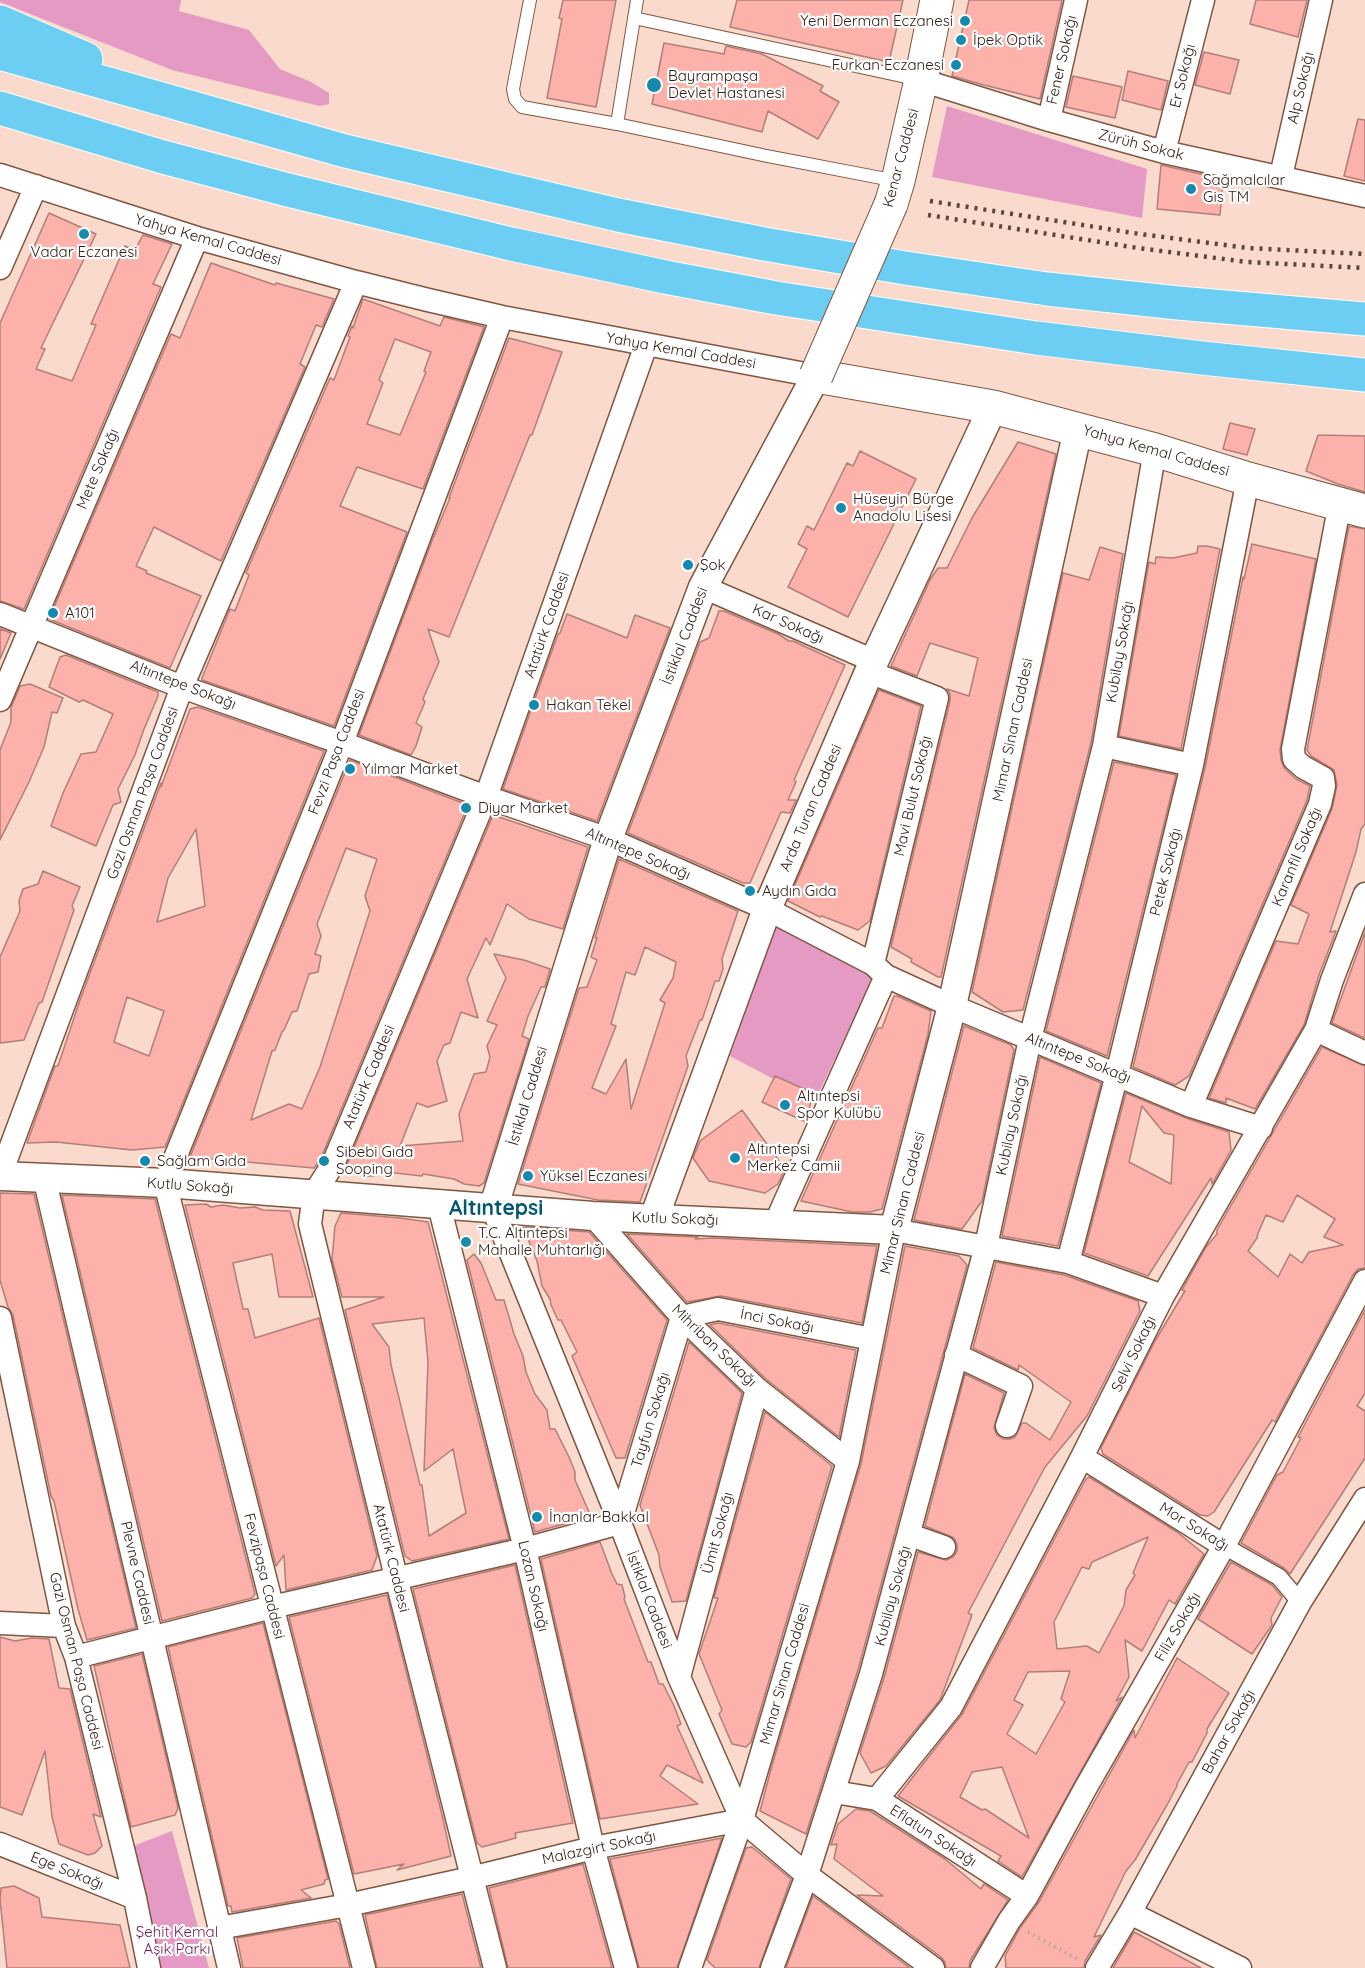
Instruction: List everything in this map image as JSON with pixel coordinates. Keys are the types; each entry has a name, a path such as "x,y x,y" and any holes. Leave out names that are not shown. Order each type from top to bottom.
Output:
{"highway":[{"path":"0,22 252,125"},
{"path":"0,53 356,154 618,215 764,244 905,268 1080,292 1365,319"},
{"path":"0,108 288,190 490,239 665,277 850,310 1036,338 1365,375"}],"main road":[{"name":"Kenar Caddesi","path":"816,376 895,192 937,0"},
{"name":"Yahya Kemal Caddesi","path":"816,376 993,407 1155,450 1353,507"}],"street":[{"name":"Fener Sokağı","path":"1049,120 1076,0"},
{"name":"Er Sokağı","path":"1164,152 1203,0"},
{"name":"Alp Sokağı","path":"1281,176 1321,0"},
{"name":"Zürüh Sokak","path":"921,80 1049,120 1164,152 1365,196"},
{"name":"Yahya Kemal Caddesi","path":"0,176 197,238 356,282 502,317 816,376"},
{"path":"0,268 36,186"},
{"name":"Mete Sokağı","path":"0,700 197,238"},
{"name":"Gazi Osman Paşa Caddesi","path":"0,1176 182,687 356,282"},
{"name":"Fevzi Paşa Caddesi","path":"165,1183 342,743 502,317"},
{"name":"Atatürk Caddesi","path":"495,1968 310,1224 314,1194 333,1164 486,797 646,345"},
{"name":"İstiklal Caddesi","path":"742,1820 679,1677 620,1523 493,1209 608,839 703,586 816,376"},
{"name":"Arda Turan Caddesi","path":"654,1218 767,909 871,667 993,407"},
{"name":"Mimar Sinan Caddesi","path":"690,1968 742,1820 848,1461 894,1230 952,1006 1078,429"},
{"name":"Kubilay Sokağı","path":"807,1875 871,1674 986,1246 1030,1039 1104,746 1155,450"},
{"name":"Petek Sokağı","path":"1068,1262 1118,1074 1192,765 1248,478"},
{"name":"Karanfil Sokağı","path":"1191,1106 1320,804 1324,786 1323,778 1294,759 1293,749 1353,507"},
{"name":"Kar Sokağı","path":"703,586 871,667"},
{"name":"Altıntepe Sokağı","path":"0,614 182,687 608,839 767,909 879,970 952,1006 1191,1106 1261,1128"},
{"name":"Mavi Bulut Sokağı","path":"871,667 937,698 879,970"},
{"path":"1104,746 1192,765"},
{"name":"Selvi Sokağı","path":"877,1799 951,1707 1082,1457 1162,1296 1316,1030 1332,980 1365,894"},
{"path":"775,1224 879,970"},
{"path":"1316,1030 1365,1053"},
{"name":"Kutlu Sokağı","path":"0,1176 165,1183 593,1216 894,1230 1068,1262 1162,1296"},
{"name":"Plevne Caddesi","path":"44,1177 229,1968"},
{"name":"Fevzipaşa Caddesi","path":"165,1183 364,1968"},
{"name":"Lozan Sokağı","path":"438,1205 525,1549 593,1848 626,1968"},
{"name":"Mihriban Sokağı","path":"593,1216 682,1317 757,1389 848,1461"},
{"name":"Filiz Sokağı","path":"982,1968 1009,1921 1027,1896 1085,1789 1224,1546 1365,1281"},
{"name":"İnci Sokağı","path":"682,1317 718,1309 872,1339"},
{"name":"Tayfun Sokağı","path":"620,1523 682,1317"},
{"name":"Gazi Osman Paşa Caddesi","path":"0,1318 64,1626 76,1657 135,1898 149,1968"},
{"path":"956,1355 1021,1386 1007,1426"},
{"name":"Ümit Sokağı","path":"679,1677 757,1389"},
{"name":"Mor Sokağı","path":"1082,1457 1224,1546 1279,1577 1300,1602"},
{"name":"Bahar Sokağı","path":"1090,1965 1130,1913 1300,1602 1365,1499"},
{"path":"76,1657 152,1636 396,1577 525,1549 620,1523"},
{"path":"910,1535 944,1547"},
{"path":"0,1623 64,1626"},
{"name":"Eflatun Sokağı","path":"834,1792 877,1799 1027,1896"},
{"path":"742,1820 807,1875 933,1968"},
{"name":"Malazgirt Sokağı","path":"219,1928 348,1905 593,1848 742,1820"},
{"name":"Ege Sokağı","path":"0,1844 135,1898"},
{"path":"772,1968 807,1875"},
{"path":"1130,1913 1240,1968"}],"lane":[{"path":"530,0 513,89 519,105 767,156 895,192"},
{"path":"617,124 637,0"},
{"path":"634,18 921,80"}],"path":[{"path":"1009,1921 1090,1965"}],"green space":[{"path":"0,0 181,0 179,11 249,30 280,69 311,82 329,93 329,104 320,106 172,70 0,2"},
{"path":"947,106 1147,169 1142,218 932,177"},
{"path":"776,926 874,976 815,1101 730,1056"},
{"name":"Şehit Kemal Aşık Parkı","path":"172,1831 209,1968 159,1968 133,1846"}],"building":[{"path":"563,0 616,0 596,107 547,98 562,19 559,18"},
{"path":"737,0 903,0 889,62 730,27"},
{"path":"969,0 1062,0 1040,99 952,76"},
{"path":"1256,0 1307,0 1298,37 1250,24"},
{"path":"664,43 724,54 726,46 762,54 823,86 820,91 839,102 818,139 768,111 762,132 652,104"},
{"path":"1204,52 1239,60 1230,94 1195,85"},
{"path":"1128,71 1168,81 1161,110 1122,100"},
{"path":"1073,76 1122,87 1115,118 1066,107"},
{"path":"1358,119 1365,120 1365,181 1344,176"},
{"name":"Sağmalcılar Gis TM","path":"1161,165 1223,179 1220,215 1157,209"},
{"path":"49,213 96,234 41,348 45,349 36,369 72,381 96,325 91,324 125,246 135,250 143,235 172,244 153,284 161,287 24,609 0,601 0,323"},
{"path":"211,263 275,285 276,283 334,299 322,327 316,325 300,364 305,367 221,561 154,527 136,566 147,571 146,573 201,596 170,668 49,619 171,334 180,338"},
{"path":"363,299 440,326 444,317 484,327 423,489 357,467 340,506 407,532 334,726 202,680 202,678 230,609 235,611 249,575 246,573 330,378 334,380 352,326 353,328","holes":["395,339 431,352 424,371 426,372 400,435 367,424 383,383 379,380"]},
{"path":"509,338 562,352 532,435 530,435 449,637 428,629 439,662 423,699 425,702 416,723 422,727 411,755 359,735"},
{"path":"1230,423 1255,429 1247,455 1223,449"},
{"path":"1318,435 1365,436 1365,492 1306,471"},
{"path":"1018,442 1056,454 941,977 938,977 911,962 912,959 891,947 950,701 947,689 969,696 978,658 930,643 917,676 891,666 930,580 938,568 947,568 972,518"},
{"path":"860,451 916,479 848,617 788,587 807,549 798,544 807,526 814,530 847,463 853,466"},
{"path":"1349,526 1365,529 1365,824 1361,829 1356,852 1330,932 1336,931 1319,975 1304,1025 1255,1109 1226,1098 1226,1103 1209,1098 1276,941 1298,944 1309,914 1291,905 1332,809 1337,785 1334,770 1311,756 1307,750"},
{"path":"1252,544 1316,559 1280,750 1285,769 1296,779 1310,786 1307,800 1189,1076 1175,1085 1133,1067 1205,768 1243,577 1244,579"},
{"path":"1198,546 1220,549 1181,749 1119,736 1149,562 1155,564 1156,557 1173,558 1197,553"},
{"path":"1100,547 1123,554 1091,743 1023,1010 1003,1012 972,992 1063,573 1089,580"},
{"path":"719,611 724,611 778,634 845,665 794,780 796,782 788,800 796,800 790,813 781,812 750,883 743,883 628,833 700,642 709,638"},
{"path":"567,614 627,638 635,615 670,628 597,821 503,789"},
{"path":"0,629 11,633 0,659"},
{"path":"66,655 158,692 135,755 118,789 121,802 113,805 96,846 51,826 81,754 96,752 113,714 83,700 79,702 49,687 60,657"},
{"path":"30,684 63,698 57,713 52,712 44,747 0,840 0,750 11,722 11,708 20,686"},
{"path":"879,690 921,706 870,921 858,930 820,917 788,901"},
{"path":"198,707 324,751 165,1147 132,1150 56,1142 27,1143 55,1066 58,1066 80,1000 190,709","holes":["196,829 205,906 157,922 168,878","127,997 164,1011 149,1056 114,1042"]},
{"path":"350,760 468,805 321,1158 314,1168 190,1157","holes":["346,848 377,859 365,896 370,911 320,1067 302,1109 289,1104 251,1120 272,1051 275,1050 292,1012 297,1011 309,974 318,972 321,956 315,954 321,936 317,924"]},
{"path":"1114,762 1176,775 1107,1056 1046,1031"},
{"path":"493,815 588,847 563,929 529,919 507,904 490,945 486,938 467,979 478,1018 461,1012 450,1043 444,1045 437,1061 447,1101 428,1107 417,1103 400,1146 463,1141 459,1114 474,1074 486,1072 490,1057 487,1046 497,1025 487,1021 506,978 494,954 524,960 550,969 545,987 541,987 528,1016 522,1036 529,1039 484,1183 479,1186 423,1174 422,1176 377,1171 374,1176 364,1176 346,1167"},
{"path":"619,859 738,911 722,959 723,969 719,981 715,981 702,1020 700,1020 686,1056 688,1066 640,1202 598,1200 518,1184 579,988 587,987 597,960 591,957 597,938 595,938","holes":["645,947 676,962 673,978 660,1000 665,1003 631,1109 626,1059 606,1094 592,1088 616,1026 611,1024 626,972 635,975"]},
{"path":"43,871 80,887 42,1002 39,1003 24,1040 0,1043 0,957 20,911 19,901 23,889 38,884"},
{"path":"1365,932 1365,1038 1332,1023"},
{"path":"894,996 931,1011 928,1034 882,1209 852,1212 801,1201 878,1028 882,1028"},
{"path":"964,1026 1011,1045 1014,1050 982,1201 962,1229 914,1220"},
{"path":"1322,1047 1365,1066 1365,1268 1358,1269 1353,1275 1275,1422 1272,1420 1214,1512 1208,1516 1200,1515 1103,1454 1101,1448 1155,1341 1185,1291 1182,1290 1206,1247 1217,1234 1217,1230","holes":["1297,1195 1335,1219 1324,1237 1343,1245 1309,1252 1302,1263 1290,1254 1278,1277 1248,1251 1257,1238 1266,1215 1283,1222"]},
{"path":"1040,1057 1101,1083 1058,1246 1002,1236"},
{"path":"775,1076 813,1093 806,1122 762,1102"},
{"path":"1126,1093 1186,1118 1229,1132 1231,1150 1212,1184 1211,1178 1148,1276 1084,1253","holes":["1142,1106 1164,1133 1174,1135 1171,1184 1129,1162"]},
{"name":"Altıntepsi Merkez Camii","path":"742,1110 785,1169 778,1184 765,1193 709,1181 693,1158 700,1141"},
{"path":"0,1193 34,1194 136,1628 87,1640 51,1496 13,1315 8,1307 0,1280"},
{"path":"62,1195 155,1199 255,1594 252,1598 162,1621"},
{"path":"206,1204 211,1207 223,1205 290,1211 313,1297 279,1297 272,1254 233,1263 243,1309 248,1309 255,1338 319,1318 377,1556 372,1570 286,1590 284,1555 276,1566 185,1205"},
{"path":"341,1213 428,1222 509,1539 412,1561 405,1556 345,1310 384,1297 342,1297 332,1259 335,1226","holes":["424,1318 428,1362 424,1471 453,1449 466,1513 429,1536 422,1485 420,1485 391,1365 389,1347 372,1324"]},
{"path":"523,1227 589,1232 667,1320 625,1458 616,1458 572,1356 577,1352 542,1286 537,1261"},
{"path":"627,1234 877,1246 862,1323 721,1296 687,1302"},
{"path":"905,1246 959,1256 967,1265 858,1670 806,1834 760,1811 861,1464"},
{"path":"474,1254 481,1263 496,1300 504,1300 523,1356 526,1372 535,1394 547,1410 550,1429 555,1429 569,1457 589,1517 535,1532 467,1260"},
{"path":"996,1262 1064,1275 1138,1301 1140,1311 1087,1416 1045,1467 968,1613 972,1615 940,1700 886,1766 871,1773 860,1753 884,1678 918,1552 946,1560 953,1557 957,1551 954,1538 925,1526 965,1374 1004,1393 994,1428 997,1435 1003,1439 1015,1437 1022,1423 1026,1423 1050,1440 1071,1402 1019,1365 1018,1370 973,1348"},
{"path":"1365,1310 1365,1393 1357,1406 1365,1411 1365,1458 1290,1574 1284,1568 1241,1543 1277,1475 1283,1472 1301,1438 1298,1437"},
{"path":"718,1323 856,1350 839,1437 766,1379 710,1325"},
{"path":"689,1342 742,1393 686,1601 672,1602 660,1567 659,1555 640,1505"},
{"path":"765,1412 832,1466 751,1742 746,1747 732,1744 719,1714 722,1710 699,1654 718,1598 714,1598"},
{"path":"1089,1477 1177,1532 1204,1554 1175,1604 1169,1600 1142,1651 1125,1640 1129,1677 1116,1701 1122,1697 1022,1877 998,1861 1001,1856 898,1796 963,1713","holes":["1148,1537 1133,1573 1135,1575 1126,1590 1124,1606 1099,1653 1087,1646 1057,1649 1054,1622 1082,1567 1089,1569 1092,1562","1070,1671 1061,1699 1065,1702 1036,1754 1007,1734 1023,1705 1014,1700 1028,1672","1002,1767 1029,1838 985,1809 982,1810 960,1797 972,1772"]},
{"path":"600,1542 617,1584 622,1585 624,1599 648,1662 651,1662 659,1684 663,1684 674,1706 681,1724 677,1726 703,1783 667,1765 660,1776 698,1804 600,1819 541,1559"},
{"path":"1231,1562 1272,1585 1282,1597 1271,1618 1272,1625 1252,1654 1198,1619"},
{"path":"515,1565 573,1823 515,1833 516,1838 482,1847 477,1843 413,1589"},
{"path":"387,1595 451,1856 397,1870 404,1864 354,1874 289,1617"},
{"path":"263,1623 328,1879 324,1884 301,1890 311,1898 232,1912 231,1906 228,1906 168,1647"},
{"path":"0,1637 15,1641 32,1638 49,1639 59,1688 70,1689 101,1817 93,1814 102,1846 95,1853 88,1855 59,1844 52,1817 45,1751 22,1815 0,1807"},
{"path":"142,1654 178,1808 175,1815 131,1827 94,1666"},
{"path":"1177,1658 1229,1693 1207,1729 1192,1762 1189,1762 1167,1805 1135,1860 1126,1871 1094,1937 1101,1935 1085,1961 1084,1968 1006,1968 1005,1956 1020,1928 1039,1902 1134,1730 1135,1738"},
{"path":"856,1809 870,1811 945,1859 981,1889 984,1884 1008,1900 970,1961 969,1968 946,1968 941,1957 857,1895 883,1896 834,1859 837,1844 831,1845 838,1824"},
{"path":"722,1838 677,1968 639,1968 610,1859"},
{"path":"752,1847 791,1879 759,1968 715,1968 707,1960 746,1848"},
{"path":"583,1864 612,1968 508,1968 489,1888"},
{"path":"14,1886 39,1898 42,1917 120,1925 130,1968 7,1968 0,1899 1,1888"},
{"path":"462,1894 481,1968 377,1968 365,1915"},
{"path":"813,1896 910,1968 786,1968"},
{"path":"336,1921 339,1924 350,1968 243,1968 237,1938"},
{"path":"1134,1932 1138,1934 1201,1968 1113,1968"}],"railway":[{"path":"930,201 1140,234 1248,248 1365,254"},
{"path":"928,215 1138,248 1247,262 1365,268"}],"place":[{"name":"Yeni Derman Eczanesi","path":"965,21"},
{"name":"İpek Optik","path":"961,40"},
{"name":"Furkan Eczanesi","path":"956,65"},
{"name":"Bayrampaşa Devlet Hastanesi","path":"654,85"},
{"name":"Sağmalcılar Gis TM","path":"1191,189"},
{"name":"Vadar Eczanesi","path":"84,234"},
{"name":"Hüseyin Bürge Anadolu Lisesi","path":"841,508"},
{"name":"Şok","path":"688,565"},
{"name":"A101","path":"53,613"},
{"name":"Hakan Tekel","path":"534,705"},
{"name":"Yılmar Market","path":"350,769"},
{"name":"Diyar Market","path":"466,808"},
{"name":"Aydın Gıda","path":"750,891"},
{"name":"Altıntepsi Spor Kulübü","path":"785,1105"},
{"name":"Altıntepsi Merkez Camii","path":"735,1158"},
{"name":"Sağlam Gıda","path":"145,1161"},
{"name":"Sibebi Gıda Sooping","path":"324,1161"},
{"name":"Yüksel Eczanesi","path":"528,1176"},
{"name":"T.C. Altıntepsi Mahalle Muhtarlığı","path":"466,1242"},
{"name":"İnanlar Bakkal","path":"537,1517"}],"district":[{"name":"Altıntepsi","path":"496,1209"}]}
